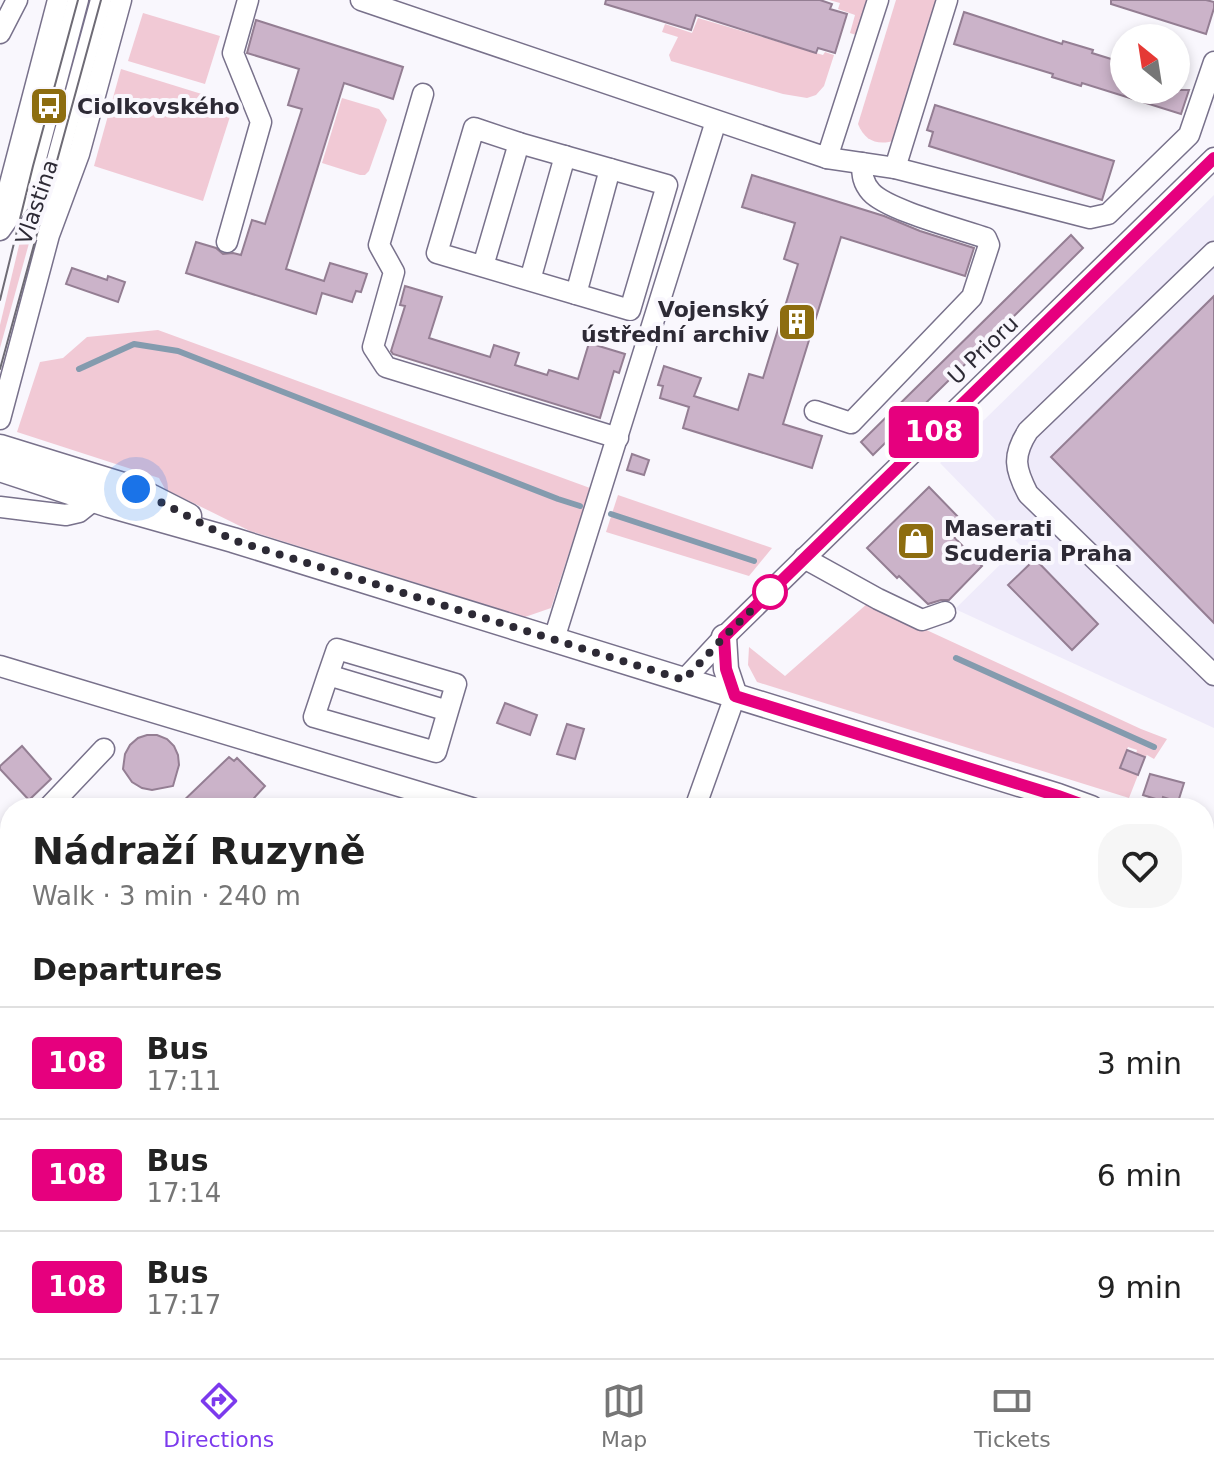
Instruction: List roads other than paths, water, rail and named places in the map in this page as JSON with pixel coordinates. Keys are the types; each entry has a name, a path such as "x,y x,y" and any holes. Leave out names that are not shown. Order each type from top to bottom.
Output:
{"main road":[{"path":"0,447 136,489 233,540"},
{"path":"0,469 1064,798"},
{"path":"724,637 726,669 735,696"}],"street":[{"path":"0,33 17,0"},
{"name":"Vlastina","path":"0,222 58,0"},
{"path":"0,230 27,192 16,161 78,0"},
{"path":"0,369 62,175 101,0"},
{"name":"Vlastina","path":"0,419 62,175 83,140 121,0"},
{"path":"227,242 261,122 233,53 248,0"},
{"path":"361,0 827,158 895,168 1090,218 1108,214 1189,135 1214,62"},
{"path":"827,158 878,0"},
{"path":"895,168 947,0"},
{"path":"423,94 379,245 394,272 373,347 386,367 618,438"},
{"path":"554,639 716,121"},
{"path":"474,128 519,143 667,185 630,310 437,253 474,128"},
{"path":"483,266 519,143"},
{"path":"530,280 565,156"},
{"name":"U Prioru","path":"684,680 804,558 1214,158"},
{"path":"16,161 62,175"},
{"path":"815,411 851,423 972,297 989,245 986,238 900,209 872,194 862,178 862,163"},
{"path":"576,294 610,169"},
{"path":"662,201 689,210"},
{"path":"1214,252 1028,431 1020,444 1016,463 1028,494 1214,675"},
{"path":"0,507 66,515 79,512 94,500"},
{"path":"804,558 922,620 945,612"},
{"path":"337,649 456,684 436,752 314,717 328,675 337,649"},
{"path":"0,666 439,798"},
{"path":"328,675 448,711"},
{"path":"699,798 735,696"},
{"path":"57,798 104,749"}],"waterway":[{"path":"79,369 134,344 178,351 580,506"},
{"path":"611,514 754,561"},
{"path":"956,658 1154,747"}],"tram line":[{"path":"0,300 78,0"},
{"path":"0,369 101,0"}],"place":[{"name":"Ciolkovského","path":"49,106"},
{"name":"Vojenský ústřední archiv","path":"797,322"},
{"name":"Maserati Scuderia Praha","path":"916,541"}]}
